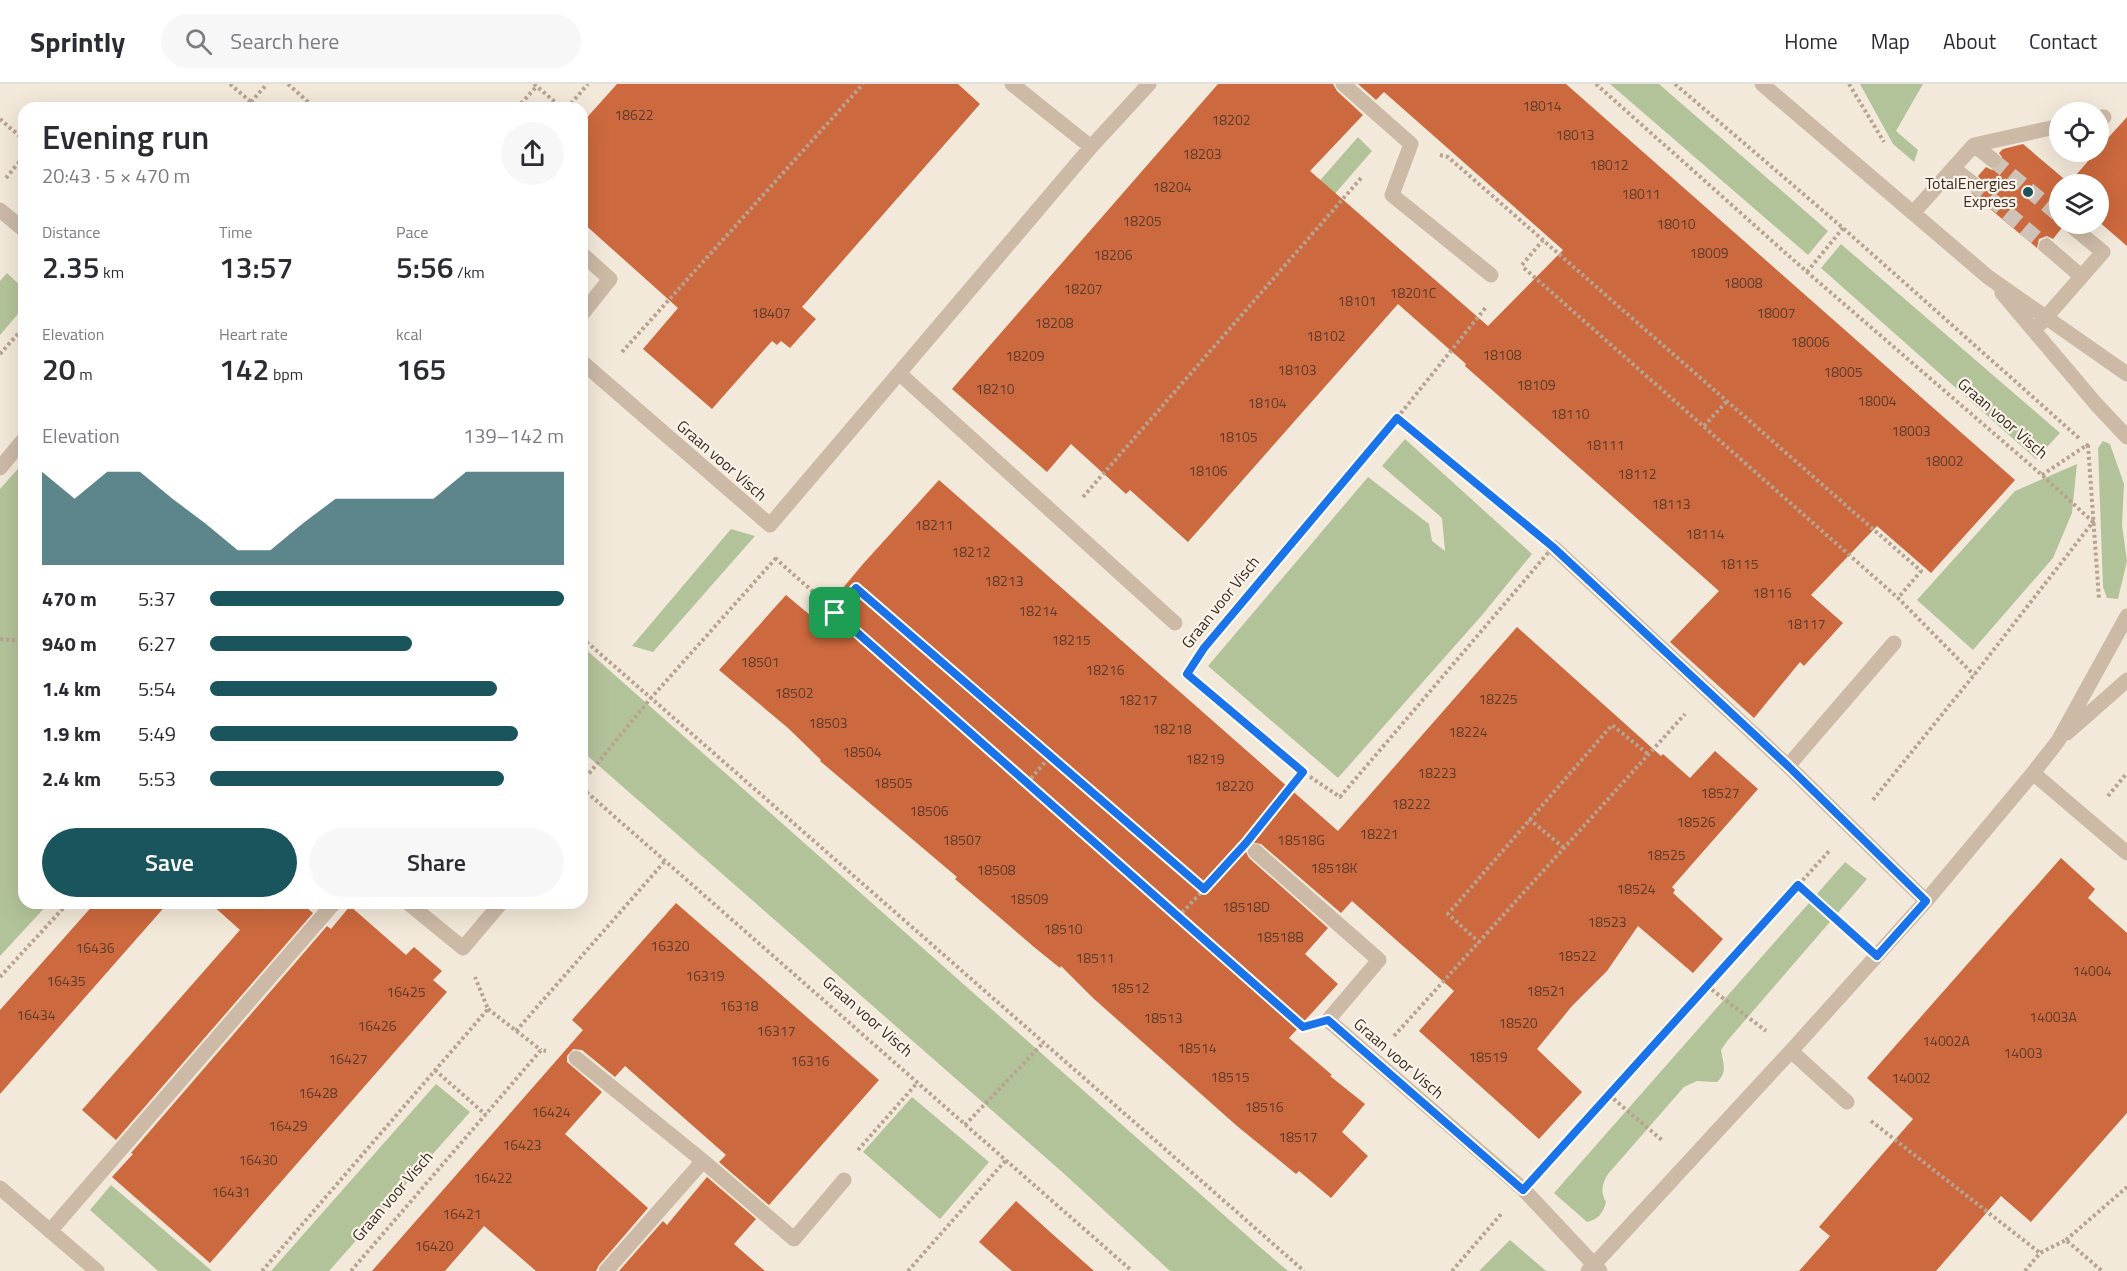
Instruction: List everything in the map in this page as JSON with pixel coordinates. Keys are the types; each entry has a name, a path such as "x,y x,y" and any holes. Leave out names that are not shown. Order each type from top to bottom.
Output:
{"street":[{"path":"1012,84 1091,147"},
{"name":"Graan voor Visch","path":"588,368 770,525 1091,147 1149,84"},
{"path":"1343,84 1406,139 1392,195 1491,275"},
{"path":"1762,84 1988,277 2127,374"},
{"path":"1913,213 1974,145 2049,128"},
{"path":"1974,145 1993,160"},
{"path":"1953,168 1972,183"},
{"path":"0,210 18,226"},
{"path":"2034,330 2103,252 2081,234"},
{"path":"2046,246 2081,276"},
{"path":"588,259 610,279 588,306"},
{"path":"1988,277 2127,437"},
{"name":"Graan voor Visch","path":"900,374 1174,623"},
{"path":"0,468 18,446"},
{"path":"1553,547 1788,766 1926,901"},
{"name":"Graan voor Visch","path":"1250,847 1379,960 1328,1020 1523,1190 1594,1269 1926,901 2033,773 2058,741 2124,620"},
{"path":"1788,766 1894,643"},
{"name":"Graan voor Visch","path":"2058,741 2127,680"},
{"path":"2033,773 2127,853"},
{"path":"50,1231 329,909"},
{"path":"415,909 463,948 496,909"},
{"path":"1791,1051 1847,1102"},
{"path":"576,1058 703,1161 794,1239 844,1180"},
{"path":"606,1271 703,1161"},
{"path":"0,1188 97,1271"}],"path":[{"path":"230,84 251,102 267,84"},
{"path":"288,84 308,102"},
{"path":"572,102 588,84"},
{"path":"599,378 863,84"},
{"name":"Graan voor Visch","path":"1596,84 2093,522"},
{"path":"1675,84 1843,228 2087,445 2099,603 2124,620"},
{"path":"522,102 535,85 555,102"},
{"path":"0,119 18,135"},
{"path":"1063,521 1406,139 1448,158 1921,571 1898,598"},
{"path":"0,185 18,163"},
{"path":"1807,272 1843,228"},
{"path":"1521,265 1898,598 1974,675"},
{"path":"1491,275 1504,286 1397,418 1553,547"},
{"path":"0,354 18,334"},
{"path":"1704,426 1727,401"},
{"name":"Graan voor Visch","path":"1397,418 1204,648 1187,674 1303,772 1340,797 1553,547"},
{"path":"2042,475 2087,445 2110,420"},
{"path":"1452,1271 1851,827 1974,675 2093,522"},
{"path":"770,525 776,558 1178,918 1303,1027 1328,1020"},
{"path":"588,775 651,698 776,558"},
{"path":"835,613 856,588 1204,889"},
{"path":"0,639 18,640"},
{"path":"588,643 1304,1271"},
{"path":"1373,1058 1480,943 1707,690"},
{"path":"1480,943 1448,914 1612,725 1649,755"},
{"path":"1027,783 1051,755"},
{"path":"1178,918 1204,889 1250,847 1303,772"},
{"name":"Graan voor Visch","path":"588,793 1132,1271"},
{"path":"1529,819 1564,848"},
{"path":"516,1031 665,861"},
{"path":"1798,885 1877,956"},
{"path":"0,977 62,909"},
{"path":"463,948 488,1009 541,1050 576,1058"},
{"path":"1707,986 1791,1051"},
{"path":"262,1271 488,1009"},
{"path":"965,1125 1043,1043"},
{"name":"Graan voor Visch","path":"351,1271 541,1050"},
{"path":"435,1070 486,1115"},
{"path":"844,1180 848,1162 917,1083"},
{"path":"1609,1095 1688,1163"},
{"path":"1847,1102 2040,1253"},
{"path":"908,1271 1006,1160"},
{"path":"2025,1271 2040,1253 2066,1240 2127,1187"},
{"path":"2066,1240 2102,1271"}],"green space":[{"path":"1610,84 1659,84 1828,231 1808,255"},
{"path":"1860,84 1923,84 1896,131 1918,150 1914,162 1893,144"},
{"path":"1358,137 1372,151 1234,310 1218,297"},
{"path":"1841,244 2060,433 2036,459 1821,268"},
{"path":"7,273 18,283 18,314 0,335 0,281"},
{"path":"1405,439 1532,554 1483,614 1338,778 1208,666 1368,477 1429,524 1432,541 1445,551 1442,518 1382,466"},
{"path":"2103,441 2110,444 2124,484 2122,525 2127,561 2118,599 2107,598 2103,587 2098,448"},
{"path":"2077,464 2072,513 2053,558 1973,650 1917,600 2015,491"},
{"path":"18,469 18,909 43,909 0,956 0,489"},
{"path":"731,529 755,536 653,652 632,646"},
{"path":"588,651 1288,1271 1170,1271 1061,1171 588,756"},
{"path":"1845,862 1867,879 1728,1040 1721,1050 1723,1075 1717,1082 1697,1081 1684,1087 1608,1174 1602,1188 1606,1202 1603,1209 1600,1215 1587,1222 1554,1193"},
{"path":"436,1084 470,1112 329,1271 271,1271"},
{"path":"912,1097 989,1162 940,1219 863,1152"},
{"path":"111,1185 212,1271 158,1271 90,1210"},
{"path":"1510,1240 1546,1271 1479,1271"}],"building":[{"path":"617,84 958,84 980,104 802,307 816,319 790,348 781,341 777,345 772,341 712,409 643,349 678,308 588,227 588,116"},
{"path":"1218,84 1333,84 1337,91 1363,115 1310,171 1488,326 1563,250 1384,92 1376,100 1358,84 1566,84 2015,480 1931,573 1877,526 1811,595 1843,623 1804,666 1800,662 1754,718 1670,642 1719,591 1398,304 1188,542 1130,490 1126,494 1071,444 1047,472 952,389"},
{"path":"2127,117 2127,246 2109,230 2109,174 2077,174 2087,162 2109,162 2109,137"},
{"path":"2023,144 2058,174 2049,174 2049,234 2057,234 2053,239 2047,236 2039,239 2037,248 1971,193 1980,189 1981,180 1978,176 1986,167 1992,170 2001,166 2002,157 1999,153 2003,149"},
{"path":"939,480 1338,831 1517,627 1661,756 1663,754 1690,778 1715,751 1758,789 1672,887 1675,890 1673,893 1723,939 1693,973 1638,926 1607,971 1572,1006 1537,1049 1582,1092 1539,1139 1419,1031 1454,991 1352,901 1341,913 1261,844 1251,842 1245,850 1249,858 1328,928 1305,954 1338,984 1289,1038 1332,1075 1330,1076 1365,1104 1342,1132 1368,1156 1331,1198 1299,1171 1296,1174 1237,1126 1093,998 1061,966 1060,968 1034,947 955,879 957,877 820,761 788,728 719,670 786,595 816,620"},
{"path":"2061,858 2095,889 2088,898 2127,933 2127,1113 2031,1222 2001,1196 1936,1271 1799,1271 1830,1236 1819,1227 1913,1119 1867,1078"},
{"path":"676,903 879,1080 769,1205 719,1162 726,1155 625,1066 615,1077 582,1050 573,1049 567,1056 567,1062 602,1092 565,1134 648,1208 596,1271 536,1271 484,1226 445,1271 372,1271 583,1030 572,1020"},
{"path":"90,909 163,909 0,1094 0,1010"},
{"path":"217,909 308,909 313,913 116,1140 82,1110 240,930"},
{"path":"348,909 353,909 406,955 414,947 442,971 433,980 447,992 210,1263 112,1177 327,926 331,929"},
{"path":"707,1177 756,1219 734,1244 765,1271 619,1271 663,1221 667,1225"},
{"path":"1016,1201 1094,1271 1012,1271 979,1242"}],"tunnel":[{"path":"1993,160 2049,207"},
{"path":"1972,183 2046,246"}],"place":[{"name":"TotalEnergies Express","path":"2028,192"}],"route":[{"path":"1397,418 1553,547 1788,766 1926,901 1877,956 1798,885 1523,1190 1328,1020 1303,1027 835,613 856,588 1204,889 1246,843 1303,772 1187,674 1204,648 1397,418"}]}
